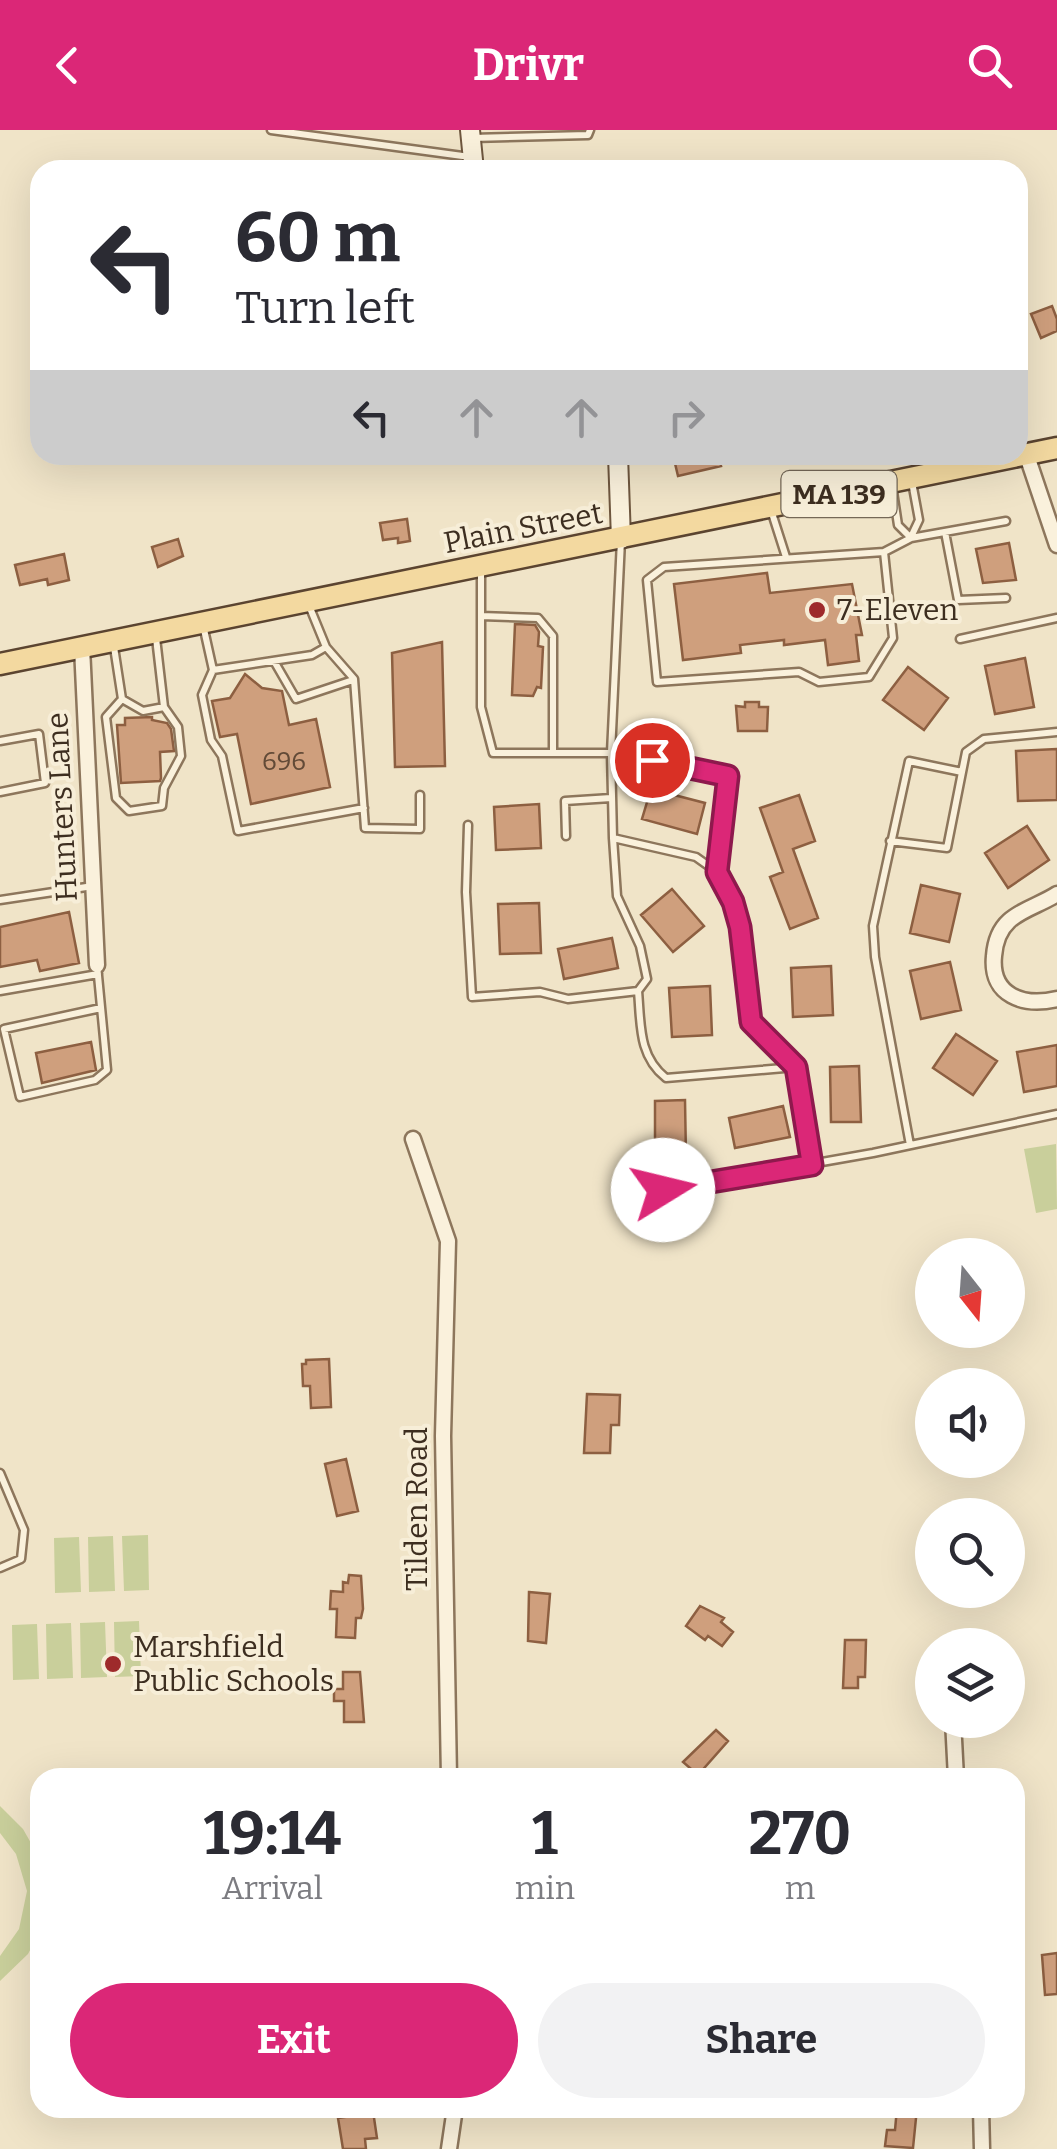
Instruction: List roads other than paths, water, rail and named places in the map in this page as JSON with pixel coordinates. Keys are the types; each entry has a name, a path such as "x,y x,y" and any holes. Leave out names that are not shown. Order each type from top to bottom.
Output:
{"main road":[{"name":"Plain Street","path":"1028,453 1057,448"},
{"name":"Plain Street","path":"0,664 974,465"}],"street":[{"path":"1028,459 1057,545"},
{"path":"618,465 621,539"},
{"name":"Hunters Lane","path":"82,647 98,970"},
{"path":"1057,894 1010,919 999,934 994,965 998,984 1013,998 1035,1003 1057,998"},
{"name":"Tilden Road","path":"413,1139 448,1241 443,1436 449,1768"},
{"path":"954,1738 955,1768"},
{"path":"449,2149 454,2118"},
{"path":"981,2118 982,2149"}],"lane":[{"path":"275,130 472,149 522,137 588,135 590,130"},
{"path":"901,482 919,520 911,538"},
{"path":"901,482 898,525 911,538"},
{"path":"770,508 786,557"},
{"path":"884,552 893,638 869,676 818,682 799,672 657,682 647,580 664,567 884,552 911,538 1006,521"},
{"path":"945,532 958,600 1006,598"},
{"path":"621,539 611,798 617,896 646,964 647,979 638,991 644,1050 653,1068 666,1078 796,1067"},
{"path":"481,567 481,706 493,753 611,753"},
{"path":"307,602 326,647 354,680 366,828 420,829 420,795"},
{"path":"481,616 538,618 553,636 554,753"},
{"path":"960,639 1057,618"},
{"path":"202,623 213,670 202,694 211,740 222,756 238,831 364,808"},
{"path":"114,640 122,699 106,717 116,798 129,811 162,806 164,788 181,756 178,727 164,707 155,632"},
{"path":"213,670 312,655 326,647"},
{"path":"274,661 296,699 354,680"},
{"path":"122,699 143,711 164,707"},
{"path":"890,841 947,848 966,752 984,739 1057,732"},
{"path":"0,741 39,734 45,784 0,792"},
{"path":"652,760 728,776 717,872"},
{"path":"910,1145 872,926 909,761 962,772"},
{"path":"566,836 566,801 611,798"},
{"path":"468,825 466,892 472,997 540,992 568,999 638,991"},
{"path":"613,838 696,857 717,872 733,902 740,927 751,1022 796,1067 812,1165"},
{"path":"0,900 94,886"},
{"path":"0,991 98,970 107,1070 95,1080 20,1097 4,1029 101,1008"},
{"path":"663,1190 812,1165 1057,1114"},
{"path":"0,1473 24,1530 20,1559 0,1568"}],"place":[{"name":"7-Eleven","path":"817,610"},
{"name":"Marshfield Public Schools","path":"113,1664"}]}
